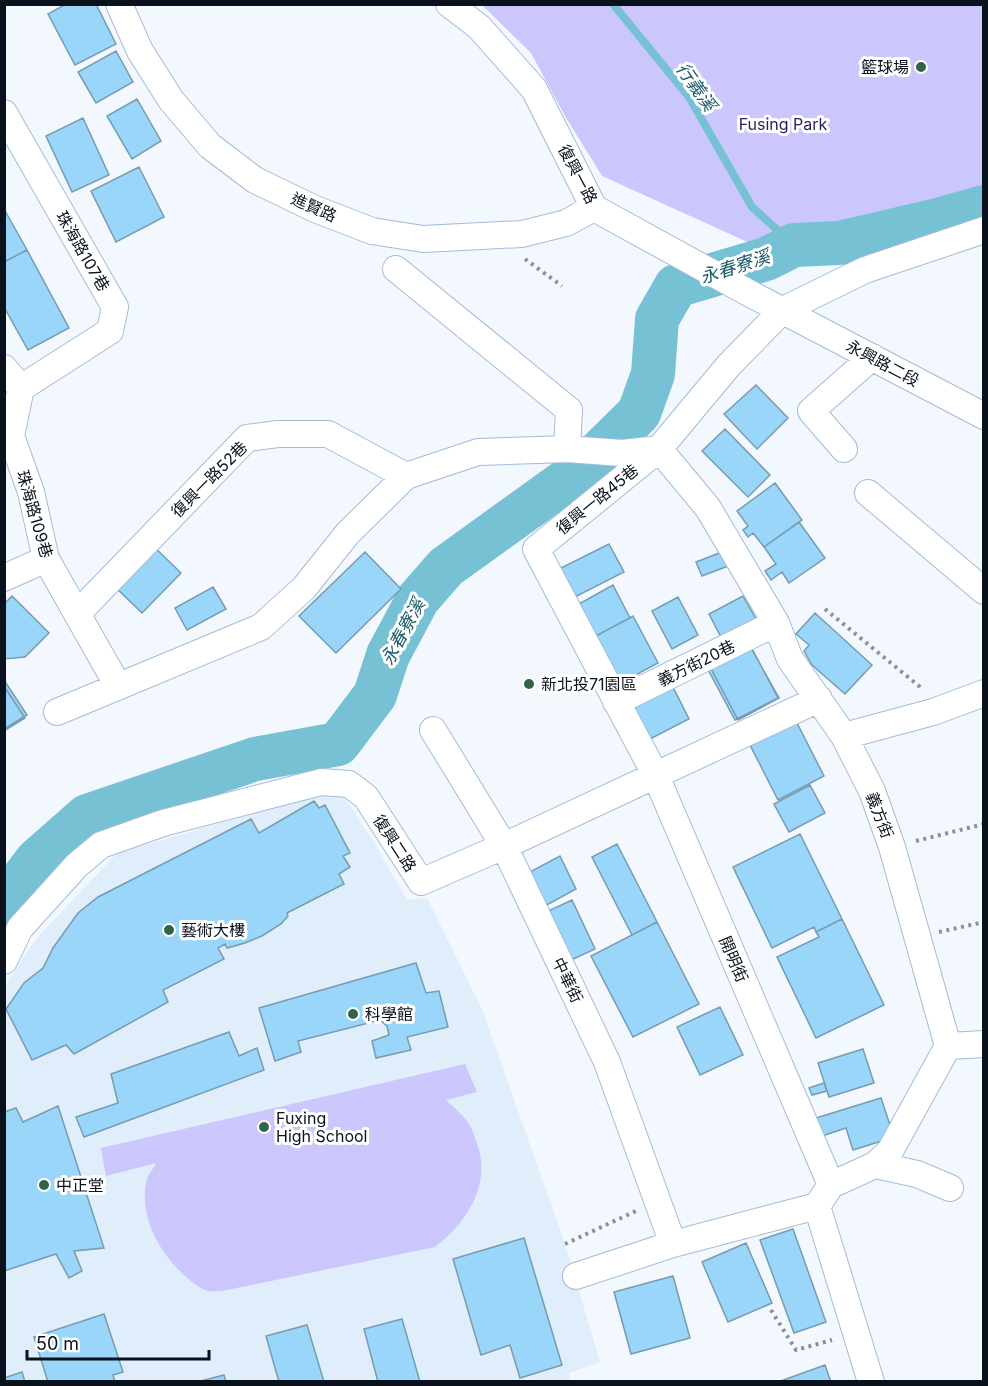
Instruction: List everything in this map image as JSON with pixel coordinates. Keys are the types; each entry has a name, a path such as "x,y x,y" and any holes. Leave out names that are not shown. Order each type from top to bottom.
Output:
{"street":[{"name":"進賢路","path":"120,4 141,51 165,90 210,146 255,180 315,209 372,231 423,239 522,234 566,223 594,208"},
{"name":"復興一路","path":"449,4 479,27 534,89 594,208 783,310"},
{"name":"珠海路107巷","path":"4,113 115,307 110,331 21,388"},
{"path":"57,712 261,627 304,588 348,533 406,476 478,452 567,449 622,453 659,449 729,365 783,310 865,270 984,230"},
{"path":"396,269 569,410 567,449"},
{"name":"永興路二段","path":"783,310 984,416"},
{"path":"844,449 811,411 872,357"},
{"path":"4,368 21,388"},
{"name":"珠海路109巷","path":"21,388 11,436 31,492 46,559 118,686"},
{"name":"復興一路52巷","path":"77,615 247,438 278,434 328,434 406,476"},
{"name":"復興一路45巷","path":"536,549 659,449"},
{"name":"義方街","path":"659,449 708,508 776,623 790,658 843,736 872,791 892,847 948,1046"},
{"path":"868,493 984,591"},
{"name":"開明街","path":"536,549 656,776 824,1196 856,1333 871,1382"},
{"path":"4,578 46,559"},
{"name":"義方街20巷","path":"616,702 776,623"},
{"path":"843,736 933,712 984,693"},
{"name":"復興二路","path":"4,961 20,928 77,865 101,845 163,823 321,782 349,784 366,797 421,882 504,846 819,699"},
{"name":"中華街","path":"433,730 504,846 607,1062 673,1244"},
{"path":"576,1276 824,1196 875,1165 890,1151 948,1046 984,1044"},
{"path":"875,1165 917,1174 950,1188"}],"path":[{"path":"825,609 919,686 933,712"},
{"path":"892,847 984,824"},
{"path":"918,937 984,922"},
{"path":"565,1244 637,1211"},
{"path":"771,1310 796,1350 856,1333"}],"shaded area":[{"name":"Fuxing High School","path":"339,789 375,844 407,900 427,898 482,1009 565,1244 600,1362 569,1373 571,1382 5,1382 5,986 35,940 117,853"}],"green space":[{"name":"Fusing Park","path":"482,5 983,5 983,188 906,210 774,254 602,176 565,116 531,53"},
{"path":"465,1064 477,1092 446,1100 467,1121 473,1133 480,1157 479,1186 467,1214 435,1247 222,1291 208,1291 185,1276 167,1256 153,1232 145,1206 145,1193 147,1179 156,1163 106,1176 101,1148"}],"building":[{"path":"66,4 96,4 116,44 75,65 48,14"},
{"path":"116,51 133,82 96,103 78,72"},
{"path":"137,99 161,141 132,159 107,116"},
{"path":"83,118 109,175 72,192 46,136"},
{"path":"139,167 164,217 116,242 91,191"},
{"path":"4,209 27,250 4,262"},
{"path":"27,250 69,328 28,350 4,307 4,262"},
{"path":"756,385 788,418 757,449 724,414"},
{"path":"725,429 770,475 748,497 702,451"},
{"path":"775,483 802,520 764,547 753,533 748,537 743,530 748,526 737,511"},
{"path":"799,522 825,558 789,583 782,572 771,580 765,571 776,564 764,547"},
{"path":"149,542 181,573 142,613 110,582"},
{"path":"609,544 624,572 567,601 553,572"},
{"path":"365,552 401,589 336,653 299,616"},
{"path":"722,552 728,566 702,576 696,562"},
{"path":"613,585 630,618 594,637 577,605"},
{"path":"213,587 226,609 187,630 175,608"},
{"path":"12,596 49,633 25,657 4,659 4,604"},
{"path":"743,596 757,621 722,639 709,614"},
{"path":"678,597 698,635 672,649 652,611"},
{"path":"815,613 872,665 845,694 812,665 804,651 809,645 796,634"},
{"path":"633,616 658,663 619,684 594,637"},
{"path":"746,639 779,698 738,720 707,661"},
{"path":"748,641 778,698 735,720 705,664"},
{"path":"669,679 689,719 650,739 630,699"},
{"path":"4,680 27,715 4,729"},
{"path":"4,686 25,718 4,731"},
{"path":"796,721 824,776 778,800 750,745"},
{"path":"810,785 825,813 789,832 774,804"},
{"name":"藝術大樓","path":"314,801 319,808 325,805 350,853 343,856 350,867 339,874 344,884 287,913 288,916 281,924 262,936 227,948 225,944 218,948 224,959 163,990 168,1002 74,1054 66,1045 32,1060 6,1009 24,983 43,968 53,948 78,913 98,897 251,819 259,833"},
{"path":"800,834 842,919 816,932 814,927 772,948 733,867"},
{"path":"617,844 657,922 632,935 592,857"},
{"path":"560,856 576,889 545,906 528,873"},
{"path":"572,900 595,949 569,961 546,912"},
{"path":"842,919 884,1005 816,1038 777,957 819,937 816,932"},
{"path":"657,922 699,1004 633,1037 591,956"},
{"name":"科學館","path":"416,963 426,993 439,991 448,1027 407,1037 411,1050 376,1058 372,1041 389,1035 387,1026 380,1020 298,1041 301,1052 275,1061 259,1008"},
{"path":"720,1007 743,1055 700,1075 677,1027"},
{"path":"229,1032 239,1056 257,1048 264,1070 84,1137 76,1117 118,1103 111,1074"},
{"path":"863,1049 874,1083 829,1097 818,1063"},
{"path":"824,1083 827,1091 812,1095 809,1088"},
{"path":"881,1098 894,1137 853,1150 846,1128 822,1136 816,1118"},
{"name":"中正堂","path":"58,1106 104,1248 74,1251 82,1271 69,1278 56,1254 4,1271 4,1112 16,1108 23,1122"},
{"path":"793,1229 826,1322 794,1333 760,1240"},
{"path":"524,1238 562,1365 520,1378 510,1345 481,1355 453,1259"},
{"path":"746,1243 772,1303 728,1322 702,1262"},
{"path":"673,1276 690,1338 631,1354 614,1292"},
{"path":"104,1314 123,1372 113,1375 115,1382 48,1382 34,1337"},
{"path":"402,1319 420,1382 378,1382 364,1329"},
{"path":"307,1325 324,1382 279,1382 266,1336"},
{"path":"825,1365 831,1382 778,1382"},
{"path":"22,1372 25,1382 4,1382 4,1378"},
{"path":"224,1375 226,1382 197,1382"}],"waterway":[{"name":"行義溪","path":"613,4 689,97 752,207 794,245"},
{"name":"永春寮溪","path":"4,903 37,860 87,816 255,759 338,744 375,695 388,655 418,599 446,567 582,469 639,413 653,374 657,319 676,286 766,259 794,245 840,243 984,207"}],"place":[{"name":"籃球場","path":"921,67"},
{"name":"新北投71園區","path":"529,684"},
{"name":"藝術大樓","path":"169,930"},
{"name":"科學館","path":"353,1014"},
{"name":"Fuxing High School","path":"264,1127"},
{"name":"中正堂","path":"44,1185"}]}
